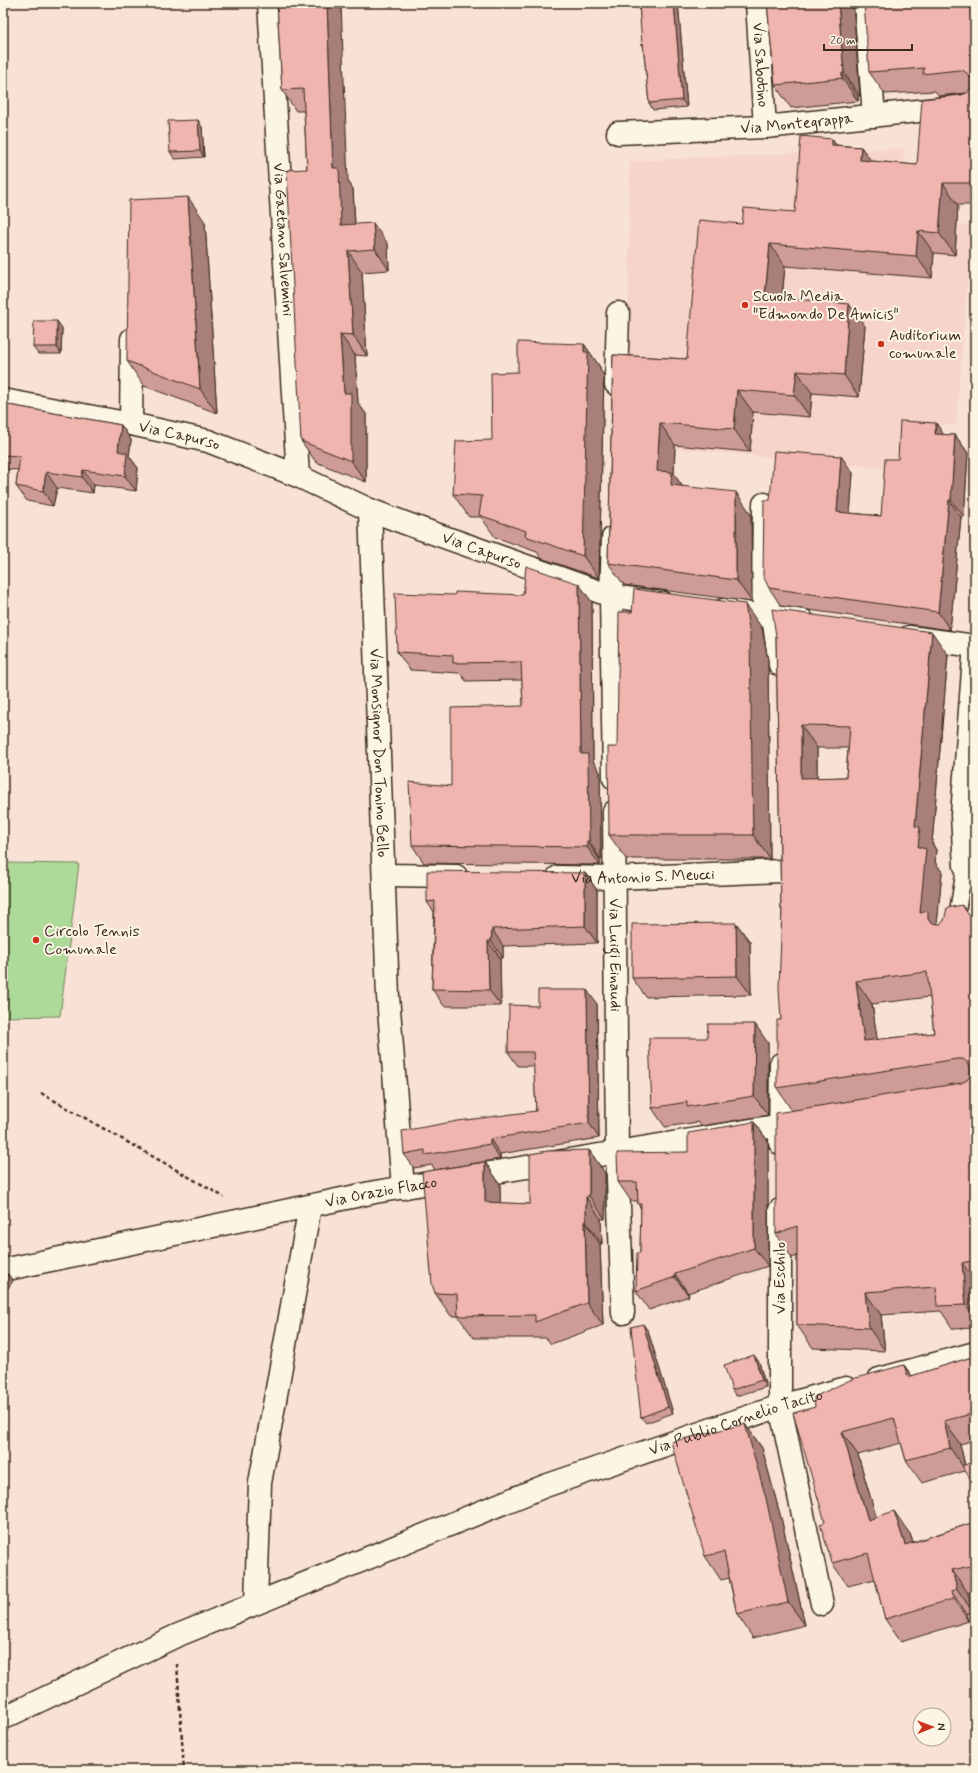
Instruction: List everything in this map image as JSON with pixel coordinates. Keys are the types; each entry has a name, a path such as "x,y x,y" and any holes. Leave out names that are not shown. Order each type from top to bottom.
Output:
{"street":[{"name":"Via Gaetano Salvemini","path":"269,3 298,476"},
{"name":"Via Sabotino","path":"757,3 765,128"},
{"path":"866,3 874,116"},
{"name":"Via Montegrappa","path":"618,133 765,128 975,105"},
{"path":"616,407 618,313"},
{"path":"131,424 133,322"},
{"name":"Via Capurso","path":"3,400 131,424 208,441 298,476 370,510 612,596 681,605"},
{"path":"764,504 763,596 773,617 780,659 780,682"},
{"name":"Via Monsignor Don Tonino Bello","path":"370,510 388,996 403,1188"},
{"name":"Via Luigi Einaudi","path":"613,517 612,596 617,1152 623,1313"},
{"path":"704,608 820,623"},
{"path":"890,634 975,646 962,814 970,873"},
{"path":"783,847 783,895"},
{"name":"Via Antonio S. Meucci","path":"535,877 615,878 783,871"},
{"path":"384,875 479,876"},
{"path":"780,1164 781,1046"},
{"name":"Via Orazio Flacco","path":"3,1270 403,1188 811,1120"},
{"name":"Via Eschilo","path":"780,1188 780,1406 822,1604"},
{"path":"256,1603 260,1483 310,1206"},
{"name":"Via Publio Cornelio Tacito","path":"3,1718 176,1636 545,1486 780,1406 975,1354"}],"lane":[{"path":"953,939 970,873"}],"path":[{"path":"41,1093 259,1217"},
{"path":"176,1636 184,1770"}],"shaded area":[{"path":"904,148 901,226 972,225 956,425 909,423 905,470 627,444 630,161"}],"green space":[{"name":"Circolo Tennis Comunale","path":"3,863 79,864 60,1016 3,1017"}],"building":[{"path":"277,3 327,3 333,168 339,168 341,225 373,223 375,249 348,251 353,335 340,334 344,393 351,393 351,461 301,441 287,170 307,169 303,89 282,90"},
{"path":"639,3 674,3 682,100 649,103"},
{"path":"767,3 838,3 844,73 842,73 842,78 775,85"},
{"path":"864,3 975,3 975,183 943,183 939,233 918,231 916,256 770,244 765,296 849,304 844,375 797,371 794,395 737,390 734,429 660,423 657,471 672,472 671,485 736,492 736,580 608,563 613,355 687,359 699,220 742,224 744,208 795,212 801,136 832,139 832,145 861,147 860,160 917,165 922,99 961,95 967,93 971,88 972,81 969,75 964,71 959,70 923,74 924,68 869,72"},
{"path":"198,120 200,151 170,152 168,121"},
{"path":"188,197 200,389 127,361 129,200"},
{"path":"34,321 57,321 57,347 33,347"},
{"path":"518,342 584,344 584,352 588,352 583,556 525,536 526,531 479,515 482,496 453,494 456,441 492,440 491,373 518,372"},
{"path":"3,404 121,425 118,451 127,453 125,476 83,470 82,477 46,472 43,491 16,486 20,456 3,455"},
{"path":"900,421 936,423 935,434 955,435 951,500 949,500 938,612 769,588 763,576 764,500 770,500 774,451 841,456 837,512 881,516 885,459 898,459"},
{"path":"526,566 579,584 581,754 588,754 589,841 587,841 587,847 412,845 409,782 451,786 451,708 523,706 521,662 453,663 453,655 397,652 395,593 455,595 455,592 523,595"},
{"path":"634,589 745,604 750,636 753,835 609,835 608,747 617,747 619,612 632,612"},
{"path":"772,609 932,632 915,826 920,827 918,847 926,849 920,913 928,911 928,919 931,923 940,924 944,921 947,908 962,905 975,924 975,1212 972,1213 975,1229 975,1260 962,1263 966,1305 937,1306 936,1287 865,1292 869,1328 797,1325 797,1226 776,1234 776,1113 961,1083 967,1080 970,1076 971,1069 968,1063 963,1059 957,1059 777,1088 777,1020 781,1020 779,989 782,909 776,636","holes":["801,725 850,726 846,777 801,778","927,972 934,1033 864,1041 856,981"]},
{"path":"427,871 585,873 585,926 492,929 491,941 488,941 489,990 432,989 435,901 427,902"},
{"path":"736,923 737,976 632,978 632,924"},
{"path":"538,990 587,990 589,1123 490,1139 490,1144 425,1155 425,1150 404,1154 402,1131 458,1121 536,1111 533,1052 508,1052 509,1005 538,1006"},
{"path":"708,1024 755,1024 754,1096 687,1107 687,1102 652,1108 649,1038 707,1038"},
{"path":"754,1122 754,1248 675,1274 675,1277 636,1291 637,1253 640,1253 641,1204 638,1204 637,1182 618,1182 617,1153 688,1152 688,1133"},
{"path":"589,1150 589,1196 586,1197 585,1222 587,1303 535,1322 535,1315 458,1316 457,1294 435,1293 432,1284 422,1172 485,1162 485,1202 530,1204 530,1154 548,1151"},
{"path":"8,1274 3,1282 3,1275"},
{"path":"643,1324 668,1407 641,1417 631,1327"},
{"path":"754,1355 762,1380 732,1390 724,1365"},
{"path":"975,1356 975,1413 944,1421 950,1448 906,1460 894,1418 842,1432 868,1520 894,1511 905,1545 975,1522 975,1565 952,1570 957,1589 951,1591 953,1599 885,1619 868,1553 832,1563 820,1524 825,1522 793,1413 815,1407 814,1397 852,1379 904,1365 908,1377"},
{"path":"745,1424 766,1498 788,1602 737,1614 724,1552 705,1556 671,1442"},
{"path":"975,1461 975,1486 962,1466"}],"place":[{"name":"Scuola Media \"Edmondo De Amicis\"","path":"745,305"},
{"name":"Auditorium comunale","path":"881,344"},
{"name":"Circolo Tennis Comunale","path":"36,940"}]}
